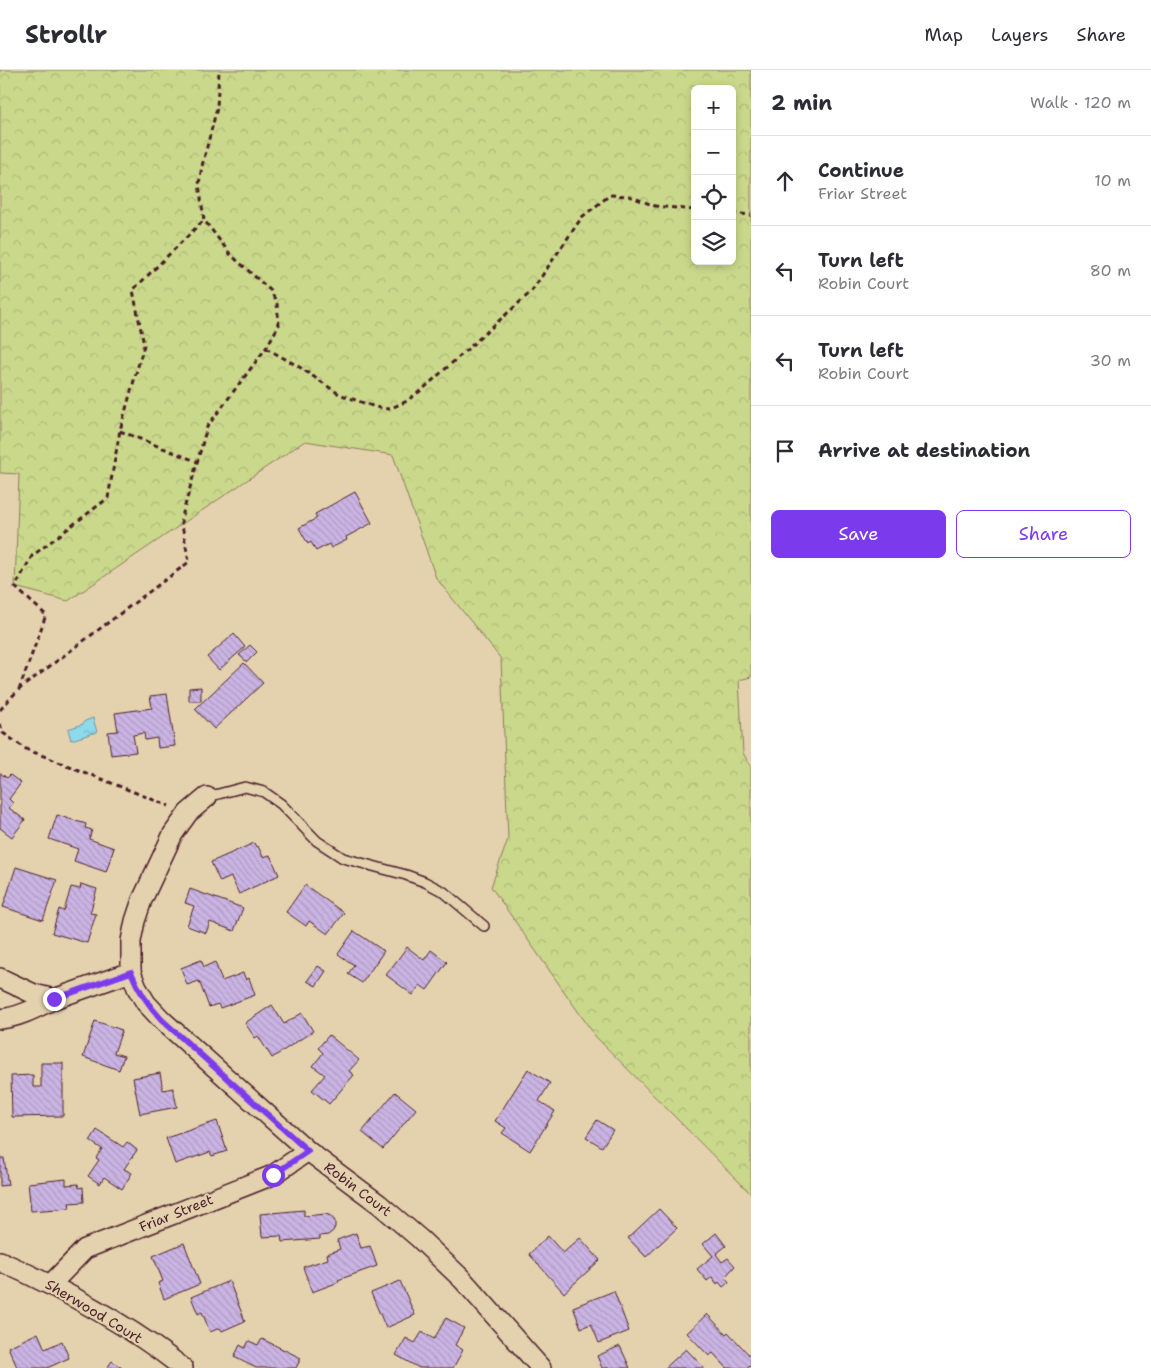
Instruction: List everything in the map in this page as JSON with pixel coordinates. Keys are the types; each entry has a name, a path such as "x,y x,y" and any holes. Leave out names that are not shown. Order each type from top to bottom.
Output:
{"street":[{"name":"Robin Court","path":"207,797 188,813 173,834 140,907 131,941 131,972 137,988 146,1003 162,1020 308,1151 379,1204 420,1239 462,1279 540,1368"},
{"path":"0,1019 11,1018 54,999 131,972"},
{"path":"0,978 34,994 54,999"},
{"name":"Friar Street","path":"51,1284 84,1249 273,1175 308,1151"},
{"name":"Sherwood Court","path":"0,1261 51,1284 126,1328 183,1368"}],"lane":[{"path":"207,797 245,787 264,792 281,804 317,842 343,858 425,882 444,892 484,926"}],"path":[{"path":"0,710 18,690 189,562 181,520 207,427 266,348 279,325 277,304 271,291 231,255 204,220 199,184 217,108 219,70"},
{"path":"266,348 301,368 339,394 375,407 389,409 405,402 423,389 531,292 582,217 610,195 629,196 656,206 691,210"},
{"path":"736,214 751,215"},
{"path":"18,690 46,615 15,587 32,556 108,498 120,430 144,345 133,290 204,220"},
{"path":"120,430 198,462"},
{"path":"0,724 3,733 26,749 188,813"}],"green space":[{"path":"0,70 751,70 751,677 739,680 743,753 751,767 751,1194 596,1037 491,887 508,839 501,659 436,578 393,455 305,441 68,601 15,587 19,474 0,473"}],"water":[{"path":"93,718 97,732 71,740 68,729"}],"building":[{"path":"355,492 372,523 346,537 347,540 331,548 329,544 316,551 311,542 308,544 299,528 317,518 315,514"},
{"path":"234,634 245,647 219,670 207,657"},
{"path":"250,645 257,652 247,662 239,655"},
{"path":"244,663 263,683 214,729 195,709"},
{"path":"201,687 201,701 189,701 189,688"},
{"path":"167,694 175,746 158,748 157,738 145,740 144,733 133,735 136,752 111,755 108,732 118,731 115,713 152,708 150,696"},
{"path":"0,773 7,778 10,775 21,783 9,799 13,803 9,808 25,820 12,837 0,828"},
{"path":"57,815 86,824 85,828 92,830 89,839 114,848 106,872 74,861 78,849 49,839"},
{"path":"254,843 256,847 258,846 263,857 270,855 279,875 239,894 231,877 220,882 211,862"},
{"path":"16,867 57,880 43,920 3,907"},
{"path":"81,884 97,889 90,913 96,914 87,943 52,933 59,909 64,911 71,887 80,889"},
{"path":"305,885 344,913 328,934 309,921 306,926 286,912"},
{"path":"190,889 243,908 234,931 210,922 206,933 187,926 194,906 185,903"},
{"path":"354,931 384,951 362,983 348,974 354,965 338,954"},
{"path":"407,947 424,960 431,950 447,962 427,990 420,985 413,995 386,975"},
{"path":"201,960 204,967 215,962 222,981 243,973 246,980 249,978 255,995 220,1008 218,1004 209,1007 199,981 187,985 181,968"},
{"path":"318,966 326,971 316,986 307,981"},
{"path":"272,1005 284,1024 302,1013 313,1031 272,1058 258,1036 255,1038 245,1023"},
{"path":"95,1021 122,1030 114,1053 124,1056 119,1070 83,1057"},
{"path":"329,1035 359,1060 349,1071 354,1075 329,1104 312,1090 325,1075 313,1066 323,1053 318,1048"},
{"path":"41,1063 63,1063 63,1116 12,1117 11,1076 33,1075 33,1087 41,1087"},
{"path":"528,1069 550,1083 539,1101 555,1111 530,1151 502,1133 506,1128 495,1121"},
{"path":"160,1073 163,1090 173,1088 177,1107 140,1114 133,1078"},
{"path":"395,1092 416,1109 383,1149 362,1132"},
{"path":"597,1120 613,1130 602,1147 586,1137"},
{"path":"217,1121 227,1151 212,1156 210,1152 175,1164 166,1138"},
{"path":"97,1130 123,1147 127,1142 137,1150 124,1169 132,1173 122,1189 104,1177 100,1184 88,1176 99,1160 96,1158 102,1149 90,1141"},
{"path":"0,1158 4,1158 8,1185 0,1186"},
{"path":"66,1179 66,1185 78,1184 79,1188 83,1187 84,1202 69,1203 70,1208 31,1211 28,1183"},
{"path":"659,1209 677,1228 646,1257 628,1238"},
{"path":"304,1210 304,1216 326,1214 331,1216 335,1221 333,1231 328,1235 320,1236 320,1239 282,1242 281,1236 262,1237 260,1214"},
{"path":"356,1233 361,1248 370,1246 377,1266 312,1292 303,1267 328,1259 327,1254 340,1249 337,1240"},
{"path":"716,1233 726,1246 716,1254 722,1262 728,1258 735,1266 725,1277 729,1282 723,1287 719,1282 717,1284 712,1277 707,1281 697,1269 713,1256 703,1244"},
{"path":"548,1236 563,1253 580,1238 600,1260 564,1293 529,1254"},
{"path":"184,1243 200,1284 164,1299 158,1283 163,1281 153,1256"},
{"path":"229,1281 245,1321 222,1331 220,1328 210,1332 202,1312 198,1314 191,1297"},
{"path":"400,1281 415,1315 386,1328 371,1293"},
{"path":"614,1291 629,1331 599,1343 591,1324 581,1328 573,1307"},
{"path":"707,1314 726,1334 728,1332 751,1357 751,1365 748,1368 727,1368 713,1353 709,1356 687,1333"},
{"path":"446,1318 464,1328 455,1345 463,1350 453,1368 419,1368 396,1355 406,1338 415,1343 422,1332 434,1339"},
{"path":"38,1333 45,1349 62,1341 69,1358 47,1368 16,1368 8,1347"},
{"path":"262,1339 301,1358 296,1368 256,1368 234,1357 240,1345 245,1348 249,1341 258,1345"},
{"path":"620,1346 630,1368 602,1368 597,1356"},
{"path":"686,1349 704,1368 665,1368"},
{"path":"112,1361 122,1368 107,1368"}],"route":[{"path":"54,999 131,972 137,988 146,1003 162,1020 308,1151 273,1175"}]}
